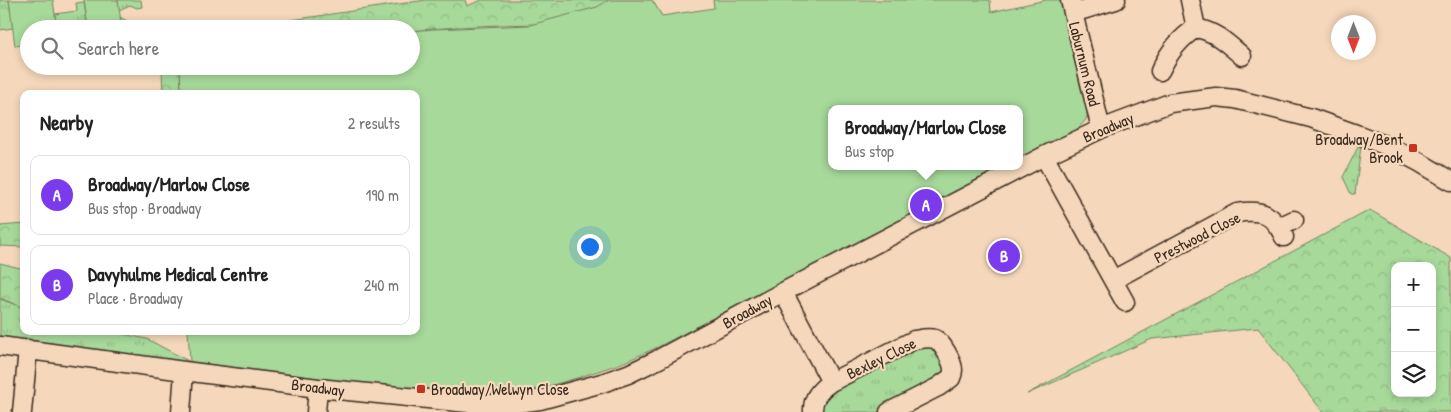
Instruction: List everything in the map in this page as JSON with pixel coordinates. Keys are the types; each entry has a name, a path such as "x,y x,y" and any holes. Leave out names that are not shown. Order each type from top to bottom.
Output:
{"street":[{"path":"1071,7 1116,0"},
{"path":"1190,0 1196,28"},
{"name":"Laburnum Road","path":"1071,7 1101,129"},
{"path":"1160,71 1167,57 1187,34 1196,28 1208,30 1225,40 1242,56"},
{"name":"Broadway","path":"1023,167 1101,129 1148,110 1170,103 1216,97 1235,99 1311,118 1359,135 1390,147 1420,162 1451,181"},
{"path":"1044,156 1125,302"},
{"name":"Broadway","path":"0,346 184,372 318,388 430,406 478,404 524,407 540,400 628,374 1017,170"},
{"name":"Prestwood Close","path":"1113,280 1237,213 1262,212 1286,228"},
{"name":"Bexley Close","path":"783,292 831,382"},
{"name":"Bexley Close","path":"813,412 818,393 831,382 914,340 933,338 938,341 942,344 953,368 951,378 938,387 889,412"},
{"path":"22,412 28,349"},
{"path":"181,412 184,372"},
{"path":"316,412 318,388"}],"green space":[{"path":"0,0 9,0 13,28 0,30"},
{"path":"9,0 53,0 56,20 20,20 20,45 15,46"},
{"path":"84,0 118,0 121,20 87,20"},
{"path":"118,0 141,0 142,7 137,8 130,5 119,11"},
{"path":"426,0 465,0 467,6 482,0 652,0 666,23 506,25 420,30 420,20 292,20"},
{"path":"609,0 652,0 662,16 714,8 713,0 990,0 991,12 1046,0 1064,0 1090,110 1085,121 1074,132 1023,158 1023,105 828,105 828,170 1000,170 660,346 622,363 538,389 496,393 452,393 190,362 188,335 420,335 420,90 181,90 180,75 420,75 420,30 530,25 597,7"},
{"path":"84,2 87,20 56,20 55,14 77,11 76,3"},
{"path":"162,75 180,75 181,90 163,90"},
{"path":"1359,145 1361,146 1355,194 1351,194 1343,177"},
{"path":"1370,210 1451,258 1451,412 1323,412 1258,328 1152,339 1027,394"},
{"path":"20,224 20,247 0,246 0,226"},
{"path":"0,263 20,268 20,306 0,298"},
{"path":"0,299 20,306 20,335 128,335 147,339 190,362 0,339"},
{"path":"918,344 937,348 947,373 882,412 818,412 824,394"}],"place":[{"name":"Broadway/Bent Brook","path":"1413,148"},
{"name":"Broadway/Marlow Close","path":"926,205"},
{"name":"Davyhulme Medical Centre","path":"1004,256"},
{"name":"Broadway/Welwyn Close","path":"421,389"}]}
